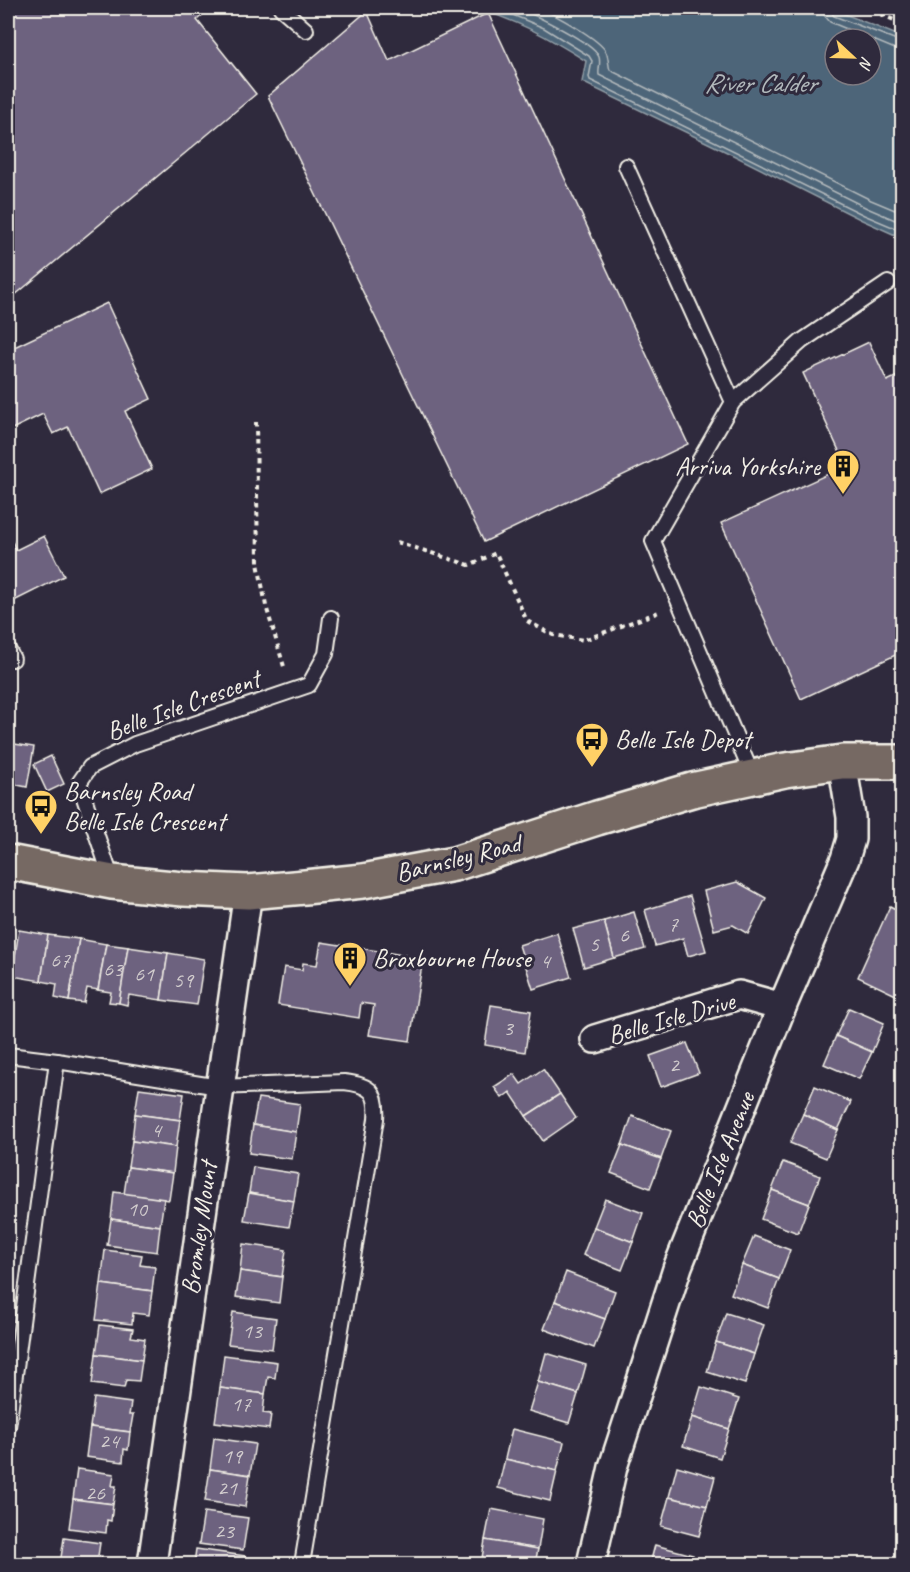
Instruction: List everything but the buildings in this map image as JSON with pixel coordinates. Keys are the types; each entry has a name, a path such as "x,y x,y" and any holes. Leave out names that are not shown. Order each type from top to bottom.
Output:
{"main road":[{"name":"Barnsley Road","path":"8,862 112,882 183,889 248,892 363,880 454,864 692,790 785,770 842,762 903,762"}],"street":[{"name":"Belle Isle Avenue","path":"591,1564 613,1467 678,1266 782,1007 845,859 851,838 851,817 842,762"},
{"name":"Bromley Mount","path":"152,1564 248,892"},
{"name":"Belle Isle Drive","path":"595,1039 739,995 782,1007"}],"lane":[{"path":"281,8 306,30"},
{"path":"626,166 733,402"},
{"path":"753,777 653,541 733,402 802,341 888,283"},
{"name":"Belle Isle Crescent","path":"112,882 79,783 90,767 135,744 309,685 326,654 331,618"},
{"path":"8,1055 219,1087 344,1082 361,1084 373,1092 377,1104 376,1119 302,1564"},
{"path":"8,1427 57,1061"}],"path":[{"path":"864,8 903,23"},
{"path":"256,422 258,563 266,606 291,691"},
{"path":"397,542 469,565 496,553 527,621 553,635 584,640 680,605"}],"water":[{"name":"River Calder","path":"475,8 830,8 877,27 823,27 823,87 883,87 883,29 902,37 902,238 582,82 586,61 533,30"}],"place":[{"name":"Arriva Yorkshire","path":"843,495"},
{"name":"Belle Isle Depot","path":"592,768"},
{"name":"Barnsley Road Belle Isle Crescent","path":"41,835"},
{"name":"Broxbourne House","path":"350,987"}]}
